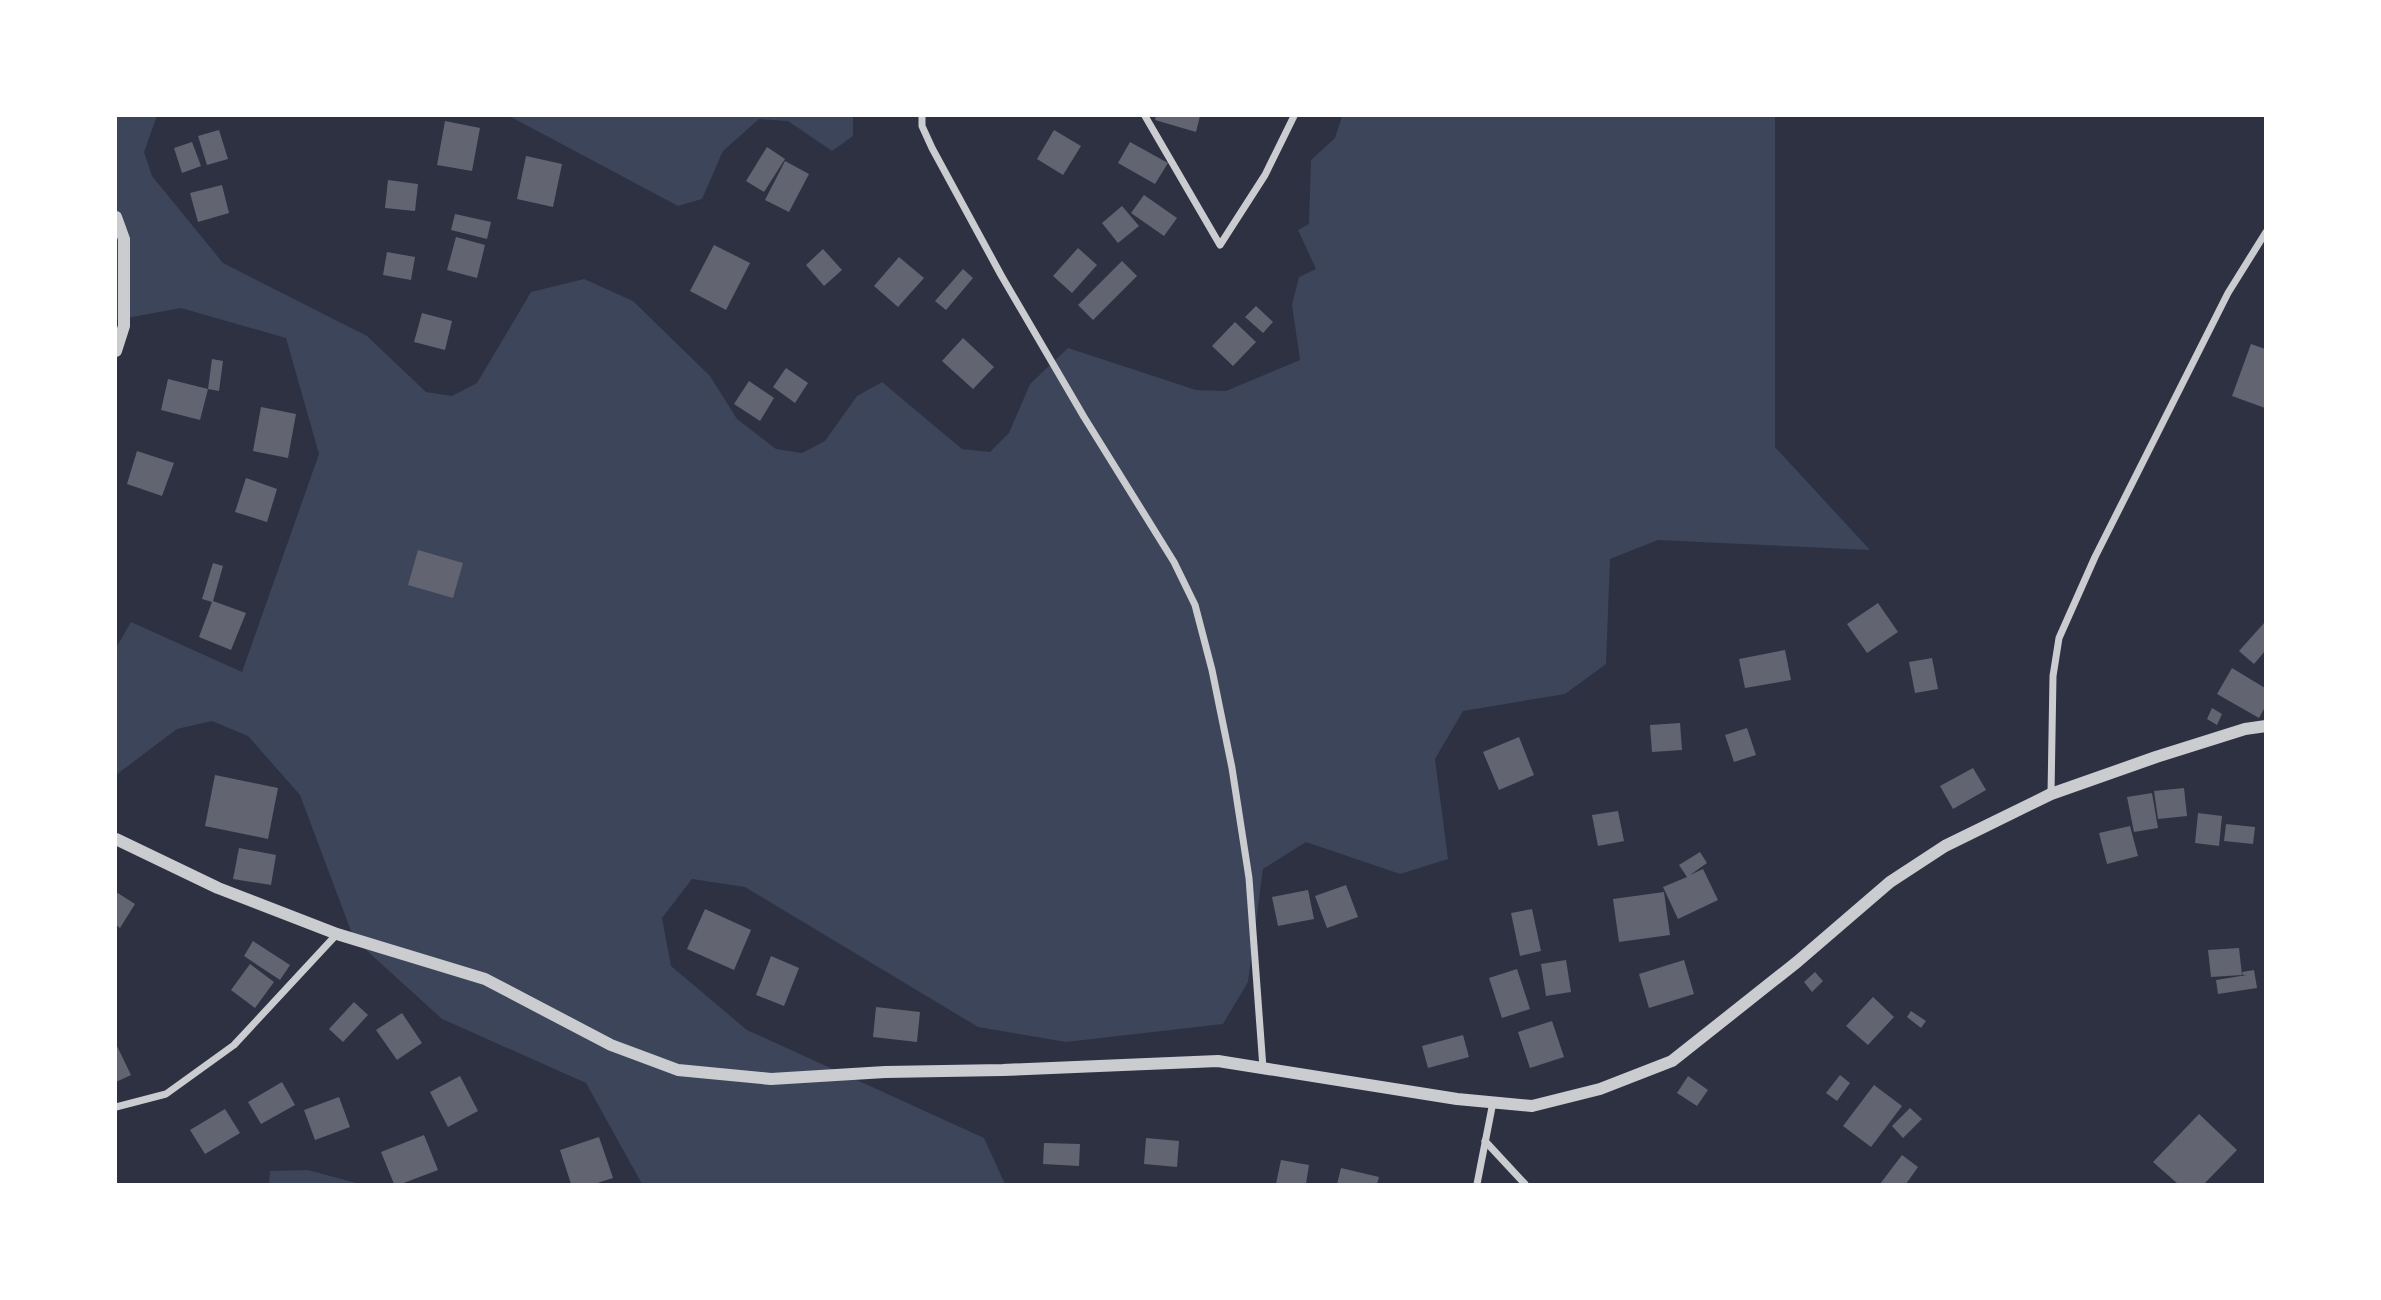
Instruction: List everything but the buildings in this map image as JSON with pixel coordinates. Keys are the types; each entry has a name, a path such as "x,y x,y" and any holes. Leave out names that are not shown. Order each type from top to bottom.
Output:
{"street":[{"path":"922,116 922,127 932,148 1001,275 1174,562 1195,605 1212,670 1232,768 1249,878 1263,1068"},
{"path":"1145,116 1220,245 1265,175 1294,116"},
{"path":"116,217 124,239 124,326 116,351"},
{"path":"2051,794 2053,676 2059,638 2095,557 2228,293 2266,232"},
{"path":"116,839 218,888 337,934 485,979 611,1045 678,1070 771,1079 885,1072 1218,1061 1457,1099 1532,1106 1600,1088 1672,1061 1797,962 1890,882 1945,846 2051,794 2169,753 2245,729 2266,726"},
{"path":"116,1107 166,1094 234,1045 337,934"},
{"path":"1477,1185 1493,1102"},
{"path":"1485,1141 1525,1185"}],"shaded area":[{"path":"116,116 157,116 144,152 152,176 223,263 367,336 426,392 452,396 477,383 531,292 584,279 633,301 710,376 737,419 776,449 802,453 825,441 857,396 882,382 962,449 990,452 1009,433 1030,384 1068,348 1196,390 1226,391 1300,360 1292,305 1299,277 1316,269 1298,230 1309,224 1311,160 1335,138 1342,116 1775,116 1775,447 1870,550 1658,540 1610,559 1606,664 1565,694 1463,711 1435,759 1448,859 1400,874 1306,842 1263,869 1248,982 1223,1024 1066,1042 978,1027 745,887 692,879 662,918 671,966 747,1030 984,1138 1005,1184 642,1184 586,1083 442,1019 354,939 300,795 248,736 212,721 177,729 116,775 116,648 131,622 242,672 319,454 286,338 181,308 116,320"},
{"path":"509,116 853,116 853,136 832,151 788,121 759,119 723,151 702,199 678,206"},
{"path":"308,1170 360,1184 269,1184 270,1171"}]}
